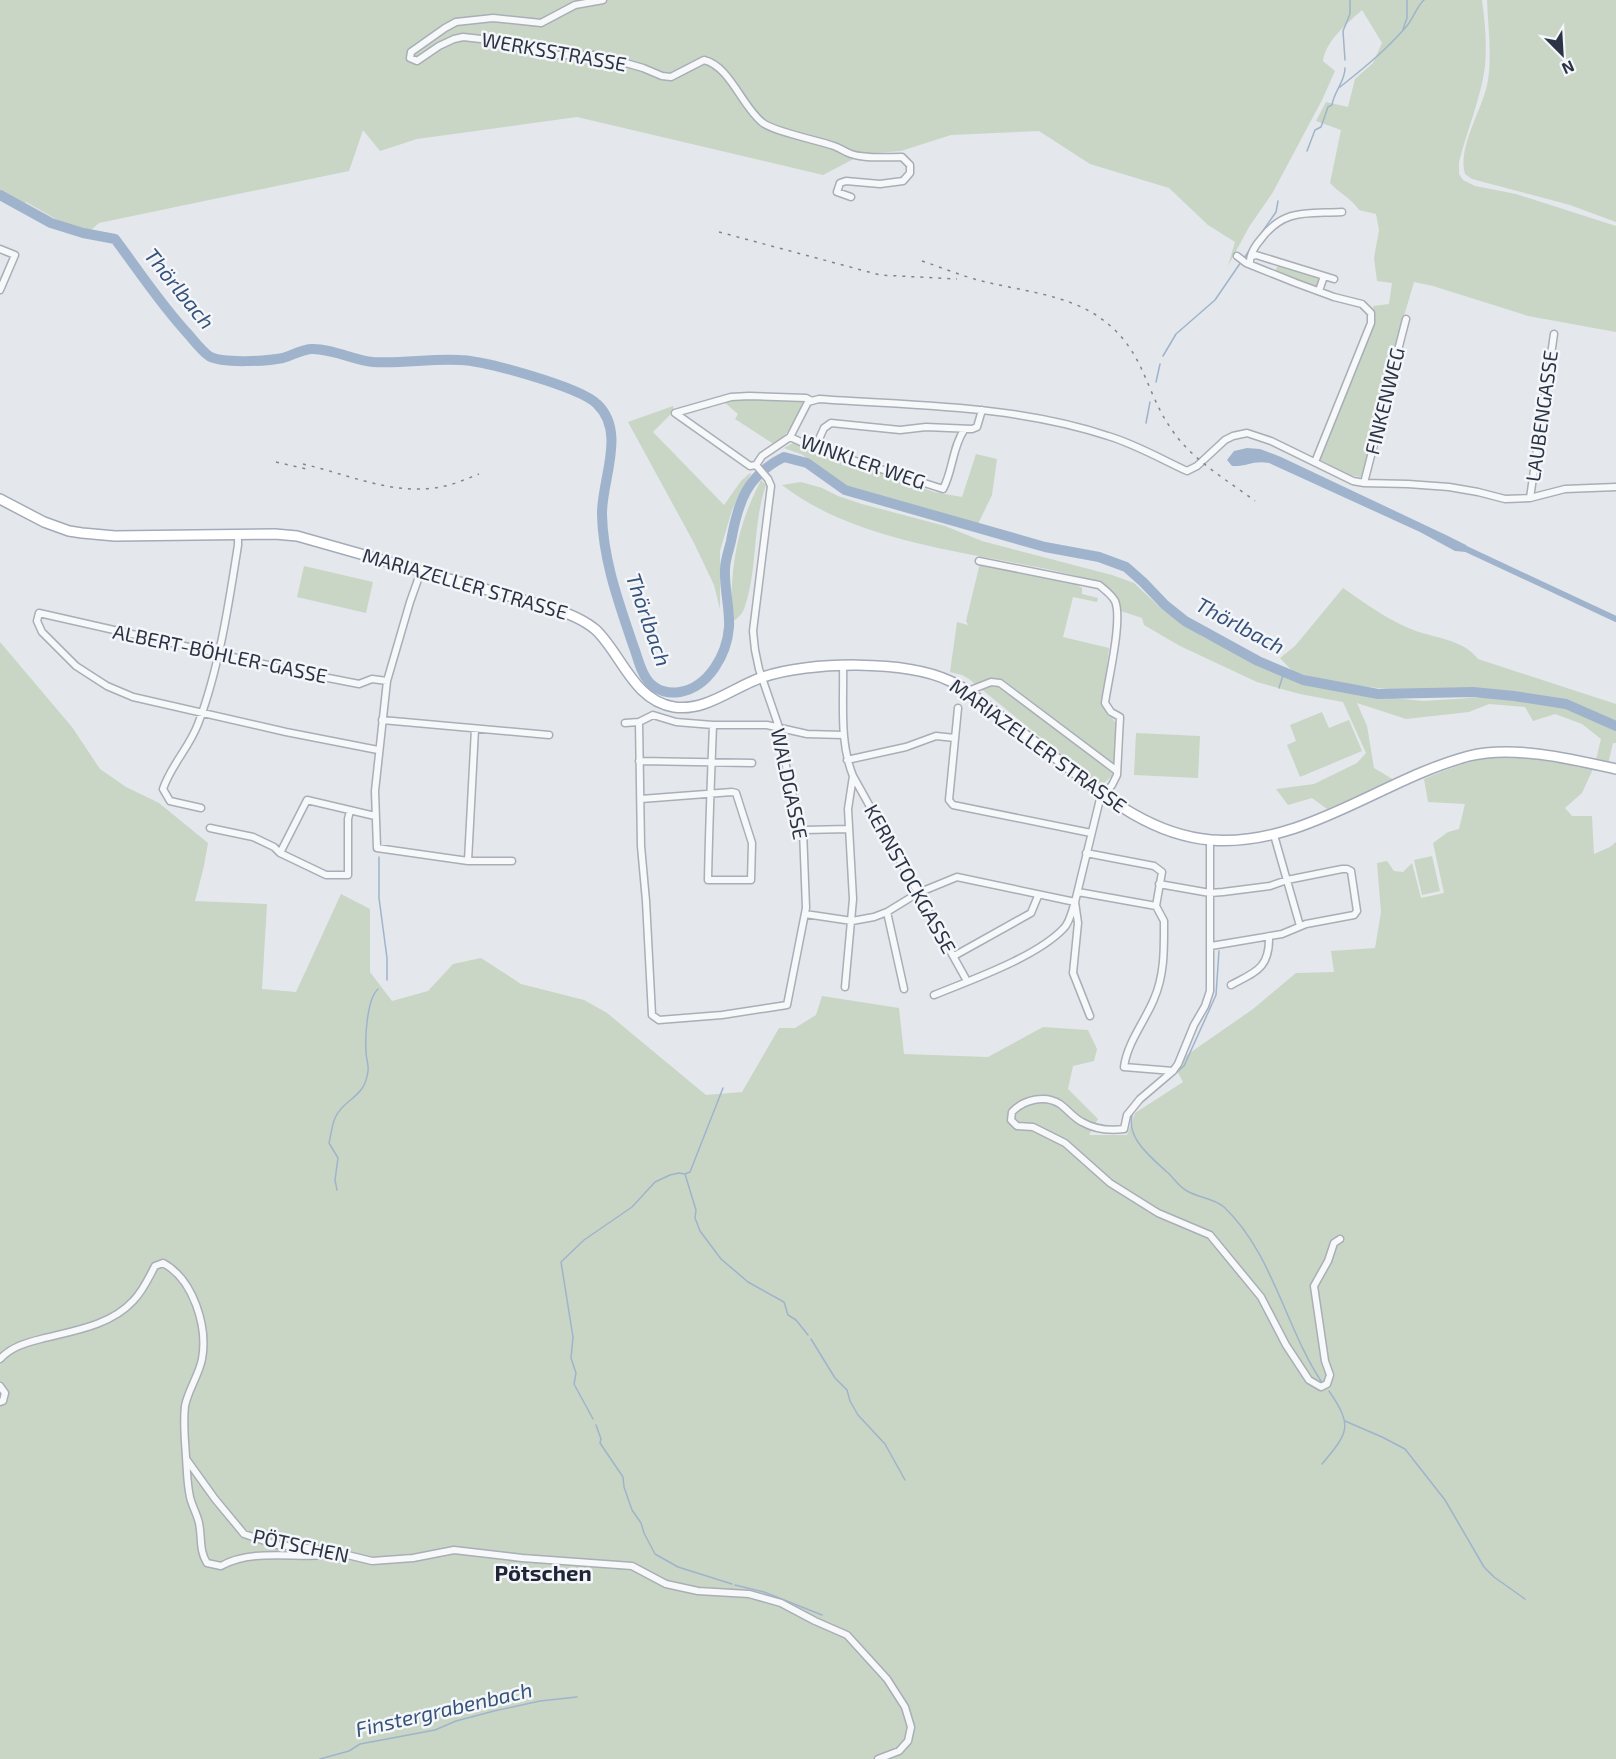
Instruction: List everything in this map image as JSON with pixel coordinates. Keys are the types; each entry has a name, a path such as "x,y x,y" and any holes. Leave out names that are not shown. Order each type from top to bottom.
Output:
{"main road":[{"name":"MARIAZELLER STRASSE","path":"0,499 51,525 82,533 115,536 238,534 297,536 573,615 589,624 601,635 647,695 667,705 686,708 705,704 761,677 811,666 843,665 916,670 946,679 968,691 1103,795 1135,816 1182,836 1210,840 1274,835 1469,756 1500,753 1532,754 1616,769"}],"street":[{"name":"WERKSSTRASSE","path":"603,0 575,5 541,23 493,18 456,22 411,52 410,58 417,61 447,42 464,37 499,41 551,55 598,55 671,78 704,60 720,70 751,111 770,127 837,147 851,154 902,157 910,165 910,173 903,181 880,184 846,181 840,183 837,192 851,197"},
{"path":"1315,462 1372,320 1370,310 1362,304 1319,291 1243,261 1249,258 1274,222 1304,213 1342,212"},
{"path":"0,249 15,255 0,290"},
{"path":"1251,255 1334,279"},
{"path":"1319,291 1324,276"},
{"name":"FINKENWEG","path":"1364,483 1406,319"},
{"name":"LAUBENGASSE","path":"1530,498 1554,334"},
{"path":"810,400 790,437 762,456 756,467 750,466 675,413 731,397 749,396 982,410 1033,417 1111,436 1187,471 1197,466 1225,440 1247,433 1271,441 1353,481 1364,483 1449,487 1505,500 1530,498 1565,489 1616,487"},
{"path":"815,448 824,429 831,423 900,430 926,427 964,430 977,427 982,410"},
{"name":"WINKLER WEG","path":"790,437 815,448 943,489 964,430"},
{"name":"WALDGASSE","path":"641,799 641,846 652,1015 659,1020 722,1015 787,1005 805,914 802,830 788,780 782,736 754,650 753,631 771,486 768,478 756,467"},
{"path":"201,808 170,801 163,789 171,769 192,738 202,713 218,655 238,534"},
{"path":"934,995 998,969 1041,945 1065,927 1078,892 1100,799 1112,784 1117,771 1120,717 1111,712 1105,703 1118,613 1109,592 1099,585 1075,579 979,561"},
{"path":"421,571 387,681 375,791 377,848 468,861 512,861"},
{"name":"ALBERT-BÖHLER-GASSE","path":"202,713 134,697 107,686 76,666 42,632 37,621 39,613 218,655 359,684 372,679 387,681"},
{"name":"KERNSTOCKGASSE","path":"843,665 843,735 847,760 967,981"},
{"path":"968,691 990,682 1000,683 1117,771"},
{"path":"958,708 950,800 953,805 1091,833"},
{"path":"202,713 378,750"},
{"path":"625,723 639,722 653,715 676,722 778,726 807,734 843,735"},
{"path":"382,720 549,735"},
{"path":"639,722 641,799 710,794 732,792 737,796 752,843 751,880 708,880 710,794 711,762 713,725"},
{"path":"468,861 476,729"},
{"path":"847,760 906,747 936,736 955,738"},
{"path":"639,761 752,763"},
{"path":"845,987 853,899 848,808 854,776"},
{"path":"280,854 307,800 375,816"},
{"path":"210,828 252,837 274,847 280,854 326,875 348,875 350,811"},
{"path":"802,830 849,829"},
{"path":"1274,835 1300,926"},
{"path":"1210,840 1210,991 1173,1071 1140,1099 1127,1115 1124,1129 1107,1132 1082,1122 1057,1102 1047,1100 1026,1101 1012,1112 1011,1120 1017,1126 1033,1127 1065,1143 1110,1183 1158,1213 1210,1235 1261,1297 1286,1345 1309,1380 1321,1387 1327,1384 1330,1375 1325,1360 1314,1286 1328,1261 1334,1243 1340,1239"},
{"path":"1086,853 1154,866 1162,872 1156,906 1164,921 1162,974 1155,997 1124,1067 1173,1071"},
{"path":"1159,884 1210,893 1250,890 1347,868 1350,871 1357,911 1355,914 1300,926 1269,936 1211,946"},
{"path":"805,914 852,921 888,912 918,893 957,877 1075,902"},
{"path":"1078,892 1156,906"},
{"path":"954,956 1031,913 1038,896"},
{"path":"1075,902 1078,923 1073,973 1090,1016"},
{"path":"888,912 904,989"},
{"path":"1231,985 1259,971 1267,953 1269,936"},
{"path":"0,1359 8,1350 25,1343 103,1322 121,1313 135,1300 155,1266 163,1263 172,1268 184,1282 196,1305 203,1334 202,1359 185,1405 184,1426 186,1475 190,1498 199,1524 201,1547 207,1563 221,1566 234,1559 243,1558 341,1554"},
{"path":"0,1386 5,1393 3,1401 0,1402"},
{"name":"PÖTSCHEN","path":"187,1460 243,1534 277,1545 327,1550 372,1560 412,1558 454,1550 522,1558 632,1566 666,1584 698,1591 749,1594 782,1604 847,1635 887,1679 905,1707 911,1727 908,1741 899,1751 878,1759"}],"green space":[{"path":"0,0 1482,0 1485,66 1459,162 1459,174 1463,180 1475,186 1516,194 1616,226 1616,332 1528,316 1414,282 1399,333 1364,478 1350,475 1320,460 1371,329 1375,317 1373,306 1389,304 1392,283 1377,281 1374,258 1379,230 1376,214 1359,210 1330,183 1341,130 1316,121 1326,102 1348,107 1355,79 1373,63 1382,43 1362,10 1328,46 1323,61 1335,71 1322,100 1273,192 1249,227 1228,266 1235,242 1208,225 1169,188 1090,164 1039,131 951,135 901,151 863,154 823,175 577,117 417,139 380,151 363,130 349,171 99,223 91,230 68,226 26,202 21,209 0,199"},
{"path":"1487,0 1616,0 1616,222 1570,205 1472,179 1465,174 1465,151 1488,80 1490,50"},
{"path":"1279,262 1316,276 1320,282 1317,288 1275,272"},
{"path":"763,398 804,402 788,431 775,445 735,419 738,414 724,402"},
{"path":"673,406 674,411 653,432 724,505 741,481 751,474 732,510 720,551 720,609 714,585 694,543 628,422"},
{"path":"795,442 809,449 934,492 962,497 976,454 997,459 992,495 978,524 853,489 825,474 803,455 784,448"},
{"path":"761,480 766,485 759,516 748,595 743,611 731,623 736,550 745,516"},
{"path":"801,482 862,504 945,526 982,541 1112,575 1134,583 1164,611 1205,638 1303,684 1363,695 1424,701 1501,696 1556,705 1616,729 1616,743 1613,743 1608,764 1596,760 1601,739 1582,724 1555,714 1533,721 1525,707 1489,704 1469,712 1406,719 1357,703 1367,726 1374,768 1394,780 1327,809 1312,798 1288,805 1276,789 1314,784 1357,763 1366,753 1343,702 1300,694 1257,682 1180,646 1144,625 1142,618 1115,609 1102,583 936,548 854,524 817,507 782,485"},
{"path":"980,563 1071,581 1082,588 1082,594 1098,598 1097,602 1073,597 1063,637 1109,648 1103,700 1108,716 1118,726 1113,775 1103,784 1098,784 969,679 950,672 957,622 968,625 966,621"},
{"path":"304,566 373,582 366,613 297,597"},
{"path":"1343,588 1396,622 1458,644 1478,659 1616,704 1616,721 1567,701 1480,688 1397,690 1341,684 1294,673 1280,658 1295,646"},
{"path":"0,642 72,727 100,769 126,787 159,803 208,843 195,901 267,904 262,989 296,992 341,894 370,909 370,972 392,1001 428,991 453,964 481,958 521,984 584,1000 607,1013 706,1095 742,1092 779,1028 795,1028 816,1015 822,996 899,1008 904,1054 988,1057 1043,1027 1088,1030 1097,1049 1094,1061 1073,1066 1068,1089 1098,1119 1089,1135 1127,1135 1135,1113 1183,1082 1177,1071 1184,1057 1253,1009 1296,973 1334,972 1331,951 1375,948 1381,912 1377,863 1387,861 1394,871 1403,872 1412,863 1421,898 1444,893 1433,843 1448,832 1459,829 1465,804 1428,802 1424,779 1467,763 1495,757 1538,760 1593,769 1582,793 1565,808 1572,816 1592,816 1594,854 1616,842 1616,1759 0,1759"},
{"path":"1322,712 1329,728 1349,720 1362,751 1300,777 1287,745 1296,741 1290,725"},
{"path":"1136,733 1200,736 1198,778 1134,775"},
{"path":"1432,856 1440,891 1422,895 1414,860"}],"water":[{"path":"1247,448 1260,449 1281,457 1466,545 1469,551 1455,551 1420,532 1269,463 1258,462 1232,466 1227,460 1234,451"}],"waterway":[{"path":"1345,60 1343,31 1350,14 1350,0"},
{"path":"1403,29 1407,18 1407,0"},
{"path":"1340,87 1398,35 1424,0"},
{"path":"1307,151 1315,130 1321,127 1328,107 1332,105 1345,68"},
{"name":"Thörlbach","path":"0,195 51,223 83,233 115,239 179,324 204,352 215,359 267,360 283,358 300,351 319,349 373,362 473,361 553,383 587,397 597,404 606,415 612,442 602,515 605,548 617,597 641,669 649,682 663,691 672,693 690,689 700,684 715,668 728,637 729,613 725,566 737,514 746,491 753,481 771,464 784,457 807,463 845,490 1045,547 1099,557 1126,567 1185,621 1258,661 1303,680 1378,694 1473,692 1514,696 1566,704 1616,726"},
{"path":"1244,258 1276,212 1278,201"},
{"path":"1163,356 1176,334 1215,300 1241,262"},
{"path":"1156,382 1160,364"},
{"path":"1146,423 1150,402"},
{"path":"1464,548 1616,619"},
{"path":"1279,688 1284,672"},
{"path":"379,857 379,898 387,958 387,980"},
{"path":"1140,1104 1184,1066 1216,995 1219,951"},
{"path":"337,1190 335,1180 338,1158 329,1143 335,1119 340,1110 359,1092 366,1080 368,1018 371,1001 378,989"},
{"path":"723,1088 690,1172 685,1174 696,1210 695,1218 700,1231 721,1259 748,1282 784,1302 788,1315 796,1320 808,1335"},
{"path":"1133,1112 1132,1130 1147,1153 1184,1189 1224,1207 1255,1246 1310,1363 1323,1384"},
{"path":"593,1419 574,1384 576,1373 571,1358 573,1337 561,1262 584,1240 632,1207 655,1182 670,1175 685,1174"},
{"path":"811,1339 835,1378 847,1390 858,1415 885,1444 905,1480"},
{"path":"1322,1464 1338,1444 1345,1429 1342,1413 1329,1391"},
{"path":"1345,1421 1405,1449 1445,1500 1484,1567 1525,1599"},
{"path":"596,1425 601,1439 600,1443 623,1477 632,1510 641,1523 655,1554 678,1567 732,1584"},
{"path":"735,1585 764,1592 822,1615"},
{"name":"Finstergrabenbach","path":"320,1759 349,1751 360,1744 435,1730 456,1721 494,1711 540,1701 577,1697"}],"railway":[{"path":"719,232 880,275 957,279"},
{"path":"922,261 978,280 1059,299 1099,317 1114,330 1135,356 1162,415 1180,441 1211,469 1255,501"},
{"path":"276,462 311,470"},
{"path":"303,464 371,483 405,489 445,486 479,474"}],"district":[{"name":"Pötschen","path":"543,1573"}]}
